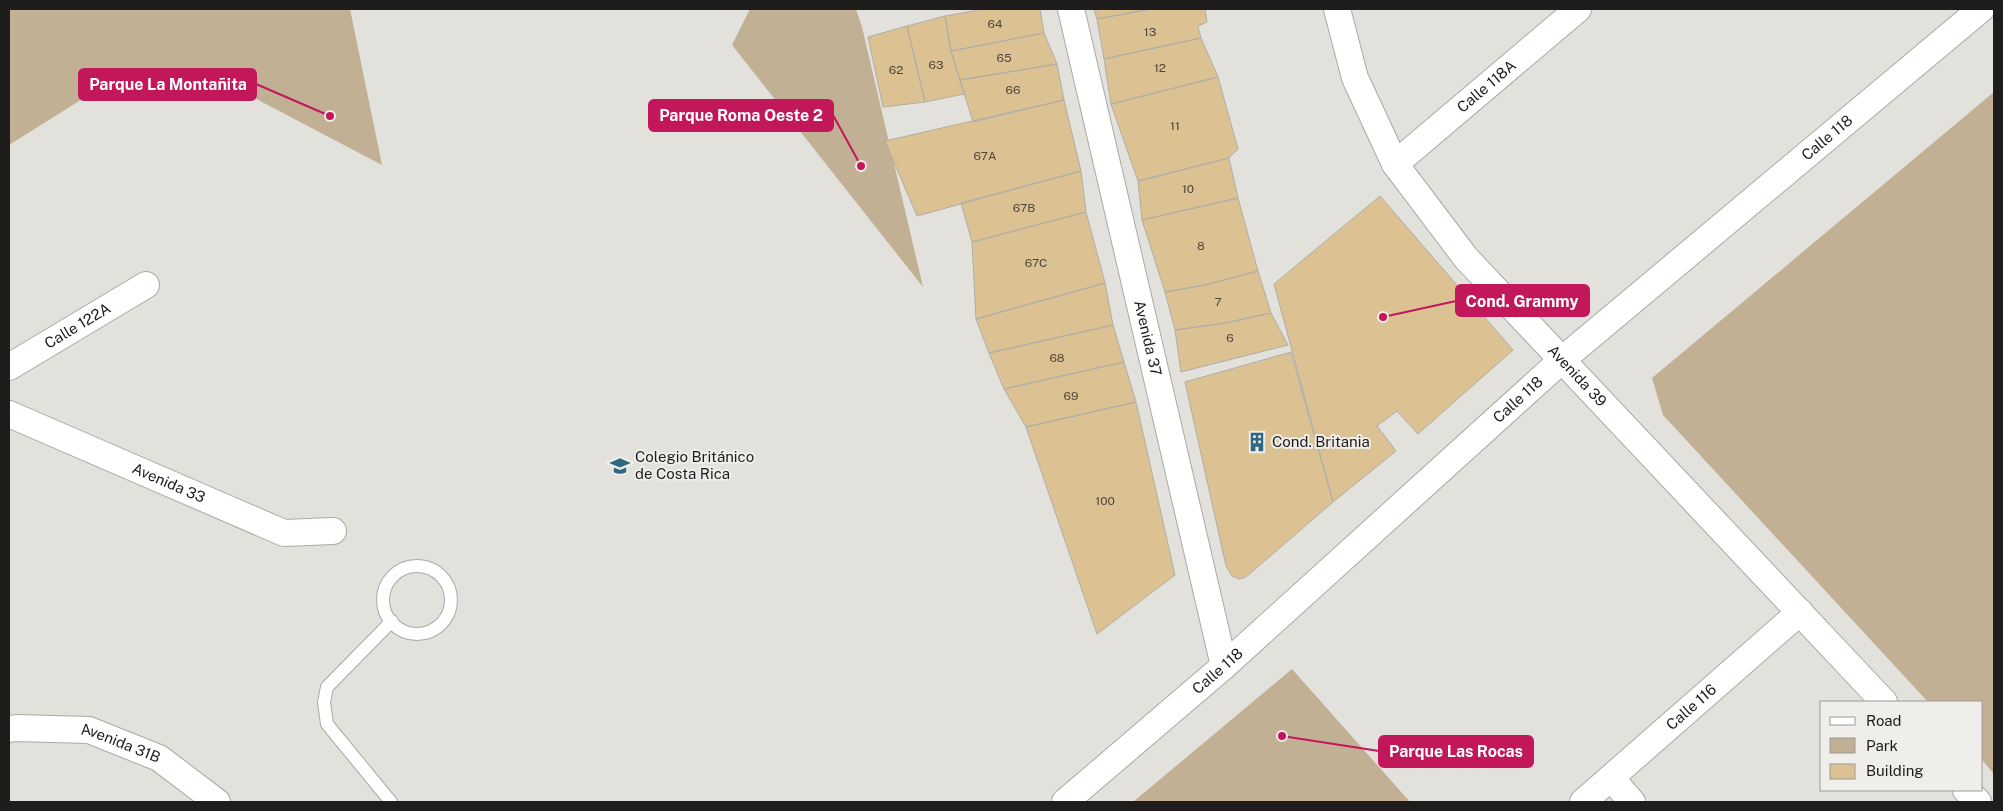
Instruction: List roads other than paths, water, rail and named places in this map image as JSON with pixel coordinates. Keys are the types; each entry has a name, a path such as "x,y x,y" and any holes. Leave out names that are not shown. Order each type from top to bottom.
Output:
{"street":[{"name":"Avenida 37","path":"1071,9 1224,666"},
{"name":"Avenida 39","path":"1337,9 1354,78 1395,164 1466,258 1564,359 1883,701"},
{"name":"Calle 118A","path":"1395,164 1578,9"},
{"name":"Calle 118","path":"1065,802 1224,666 1564,359 1981,9"},
{"name":"Calle 122A","path":"9,367 146,285"},
{"name":"Avenida 33","path":"9,414 284,532 333,531"},
{"name":"Calle 116","path":"1583,802 1800,612"},
{"name":"Avenida 31B","path":"9,729 89,730 159,758 216,802"},
{"path":"1611,778 1632,802"},
{"path":"1967,791 1978,802"}],"lane":[{"path":"415,566 427,568 439,574 447,583 451,594 451,607 445,619 437,627 426,633 413,633 401,630 392,622 385,611 384,599 386,586 393,576 403,569 415,566"},
{"path":"391,802 330,730 327,724 324,702 326,686 392,622"}],"place":[{"name":"Parque La Montañita","path":"330,116"},
{"name":"Parque Roma Oeste 2","path":"861,166"},
{"name":"Cond. Grammy","path":"1383,317"},
{"name":"Cond. Britania","path":"1257,442"},
{"name":"Colegio Británico de Costa Rica","path":"620,466"},
{"name":"Parque Las Rocas","path":"1282,736"}]}
